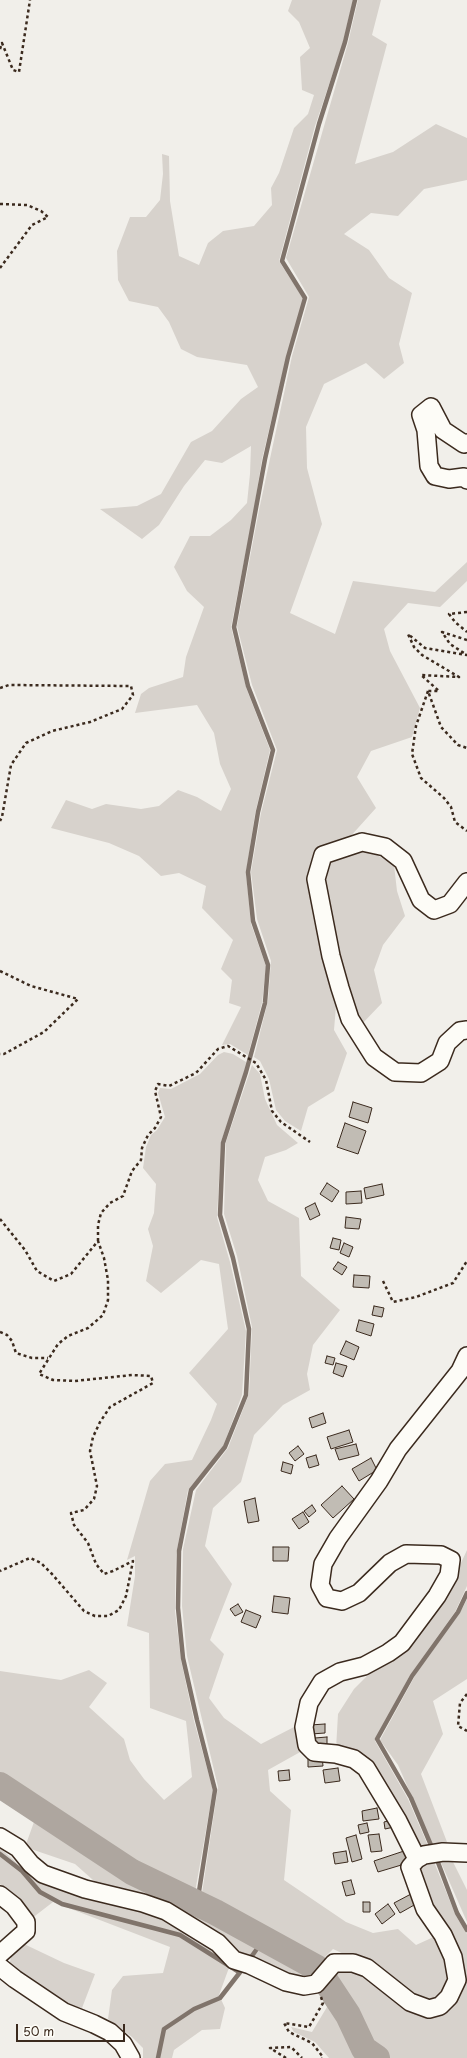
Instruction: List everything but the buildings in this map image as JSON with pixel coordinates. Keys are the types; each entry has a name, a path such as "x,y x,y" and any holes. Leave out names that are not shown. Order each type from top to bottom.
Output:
{"street":[{"path":"467,443 464,444 443,430 431,407 421,415 426,430 429,466 435,476 449,479 464,477 467,480"},
{"path":"467,882 450,904 434,910 421,900 403,861 385,847 362,842 323,855 316,879 331,956 350,1019 374,1057 395,1072 421,1073 440,1061 447,1043 460,1031 467,1030"},
{"path":"421,1857 366,1768 354,1759 336,1754 314,1752 307,1745 304,1727 309,1703 322,1682 340,1672 364,1666 388,1653 402,1643 437,1596 449,1575 451,1560 441,1555 406,1554 390,1563 359,1593 342,1602 327,1598 320,1585 323,1564 338,1538 379,1481 398,1449 460,1371 467,1356"},
{"path":"0,1837 18,1848 31,1864 43,1874 85,1889 143,1903 166,1911 218,1943 234,1960 250,1965 286,1982 304,1986 316,1984 334,1963 353,1963 367,1968 410,2002 429,2009 440,2006 449,1997 457,1980 453,1958 443,1935 426,1909 410,1867 421,1857 443,1852 467,1853"},
{"path":"0,1895 14,1906 26,1922 26,1931 0,1954"},
{"path":"0,1967 15,1980 64,2012 110,2032 123,2044 131,2058"}],"path":[{"path":"0,49 2,44 13,70 19,72 30,0"},
{"path":"0,204 27,205 41,211 48,217 32,225 0,268"},
{"path":"467,612 449,614 455,622 467,632"},
{"path":"428,691 439,691 421,675 459,677 422,655 414,647 408,634 425,648 467,655 450,644 442,632 467,640"},
{"path":"0,688 9,685 131,686 133,695 122,709 90,722 52,731 26,744 11,765 0,821"},
{"path":"428,691 441,727 458,745 467,748"},
{"path":"428,691 416,726 412,754 420,778 444,798 452,807 455,822 467,831"},
{"path":"0,971 31,986 78,999 44,1032 4,1054 0,1054"},
{"path":"0,1571 30,1558 41,1563 84,1611 95,1616 108,1616 119,1610 126,1596 133,1560 113,1571 104,1574 96,1564 88,1543 74,1525 71,1512 84,1510 94,1499 97,1486 90,1451 93,1437 100,1422 110,1407 153,1383 151,1376 132,1375 75,1381 53,1380 39,1374 58,1344 68,1336 88,1328 103,1315 108,1300 108,1280 104,1258 98,1241 98,1225 101,1213 110,1203 123,1196 132,1171 141,1160 142,1148 148,1135 155,1128 161,1117 155,1091 158,1084 169,1086 196,1073 218,1049 228,1046 256,1063 266,1080 272,1111 281,1122 310,1142"},
{"path":"0,1220 25,1250 37,1271 54,1281 71,1274 98,1241"},
{"path":"383,1281 393,1302 416,1298 452,1283 467,1261"},
{"path":"0,1332 7,1335 12,1341 16,1353 32,1358 48,1358"},
{"path":"467,1694 460,1703 458,1726 467,1731"},
{"path":"316,1984 323,2003 309,2027 284,2023 289,2032 312,2043 323,2057 322,2058"},
{"path":"286,2058 270,2048 291,2048 302,2058"}],"shaded area":[{"path":"292,0 353,0 342,46 315,126 279,261 304,300 286,359 262,459 253,516 231,627 247,690 270,750 255,814 246,873 251,924 266,966 262,1003 248,1055 230,1044 222,1045 241,1007 229,1003 232,980 221,969 233,940 202,908 206,886 179,873 161,876 139,856 109,843 51,828 66,800 92,809 106,804 141,809 159,806 178,790 197,797 221,811 231,789 220,764 214,733 197,705 135,713 141,694 149,688 183,677 186,657 204,607 187,591 174,567 190,536 210,536 231,520 247,503 251,446 222,463 205,460 184,486 159,525 142,539 100,509 137,506 161,494 191,442 212,431 241,399 258,387 247,365 197,357 181,349 169,322 158,307 129,301 118,280 117,251 130,217 146,217 160,200 163,174 162,154 169,156 170,201 179,256 199,265 208,243 223,231 254,226 272,205 271,188 279,173 294,128 308,114 314,95 302,90 300,57 310,48 299,22 288,11"},
{"path":"358,0 381,0 372,35 387,44 355,164 393,152 436,124 467,138 467,180 424,189 398,216 371,213 344,234 369,250 389,278 412,293 399,344 404,363 384,379 366,363 324,384 306,427 307,468 322,524 290,613 335,634 353,581 435,592 467,562 467,581 440,607 408,603 384,629 390,651 420,708 412,737 371,751 357,777 376,808 349,838 320,852 337,994 334,1030 347,1053 334,1091 308,1107 301,1131 285,1121 276,1110 269,1079 260,1061 254,1057 268,1001 271,961 257,919 251,872 261,813 277,750 252,685 237,626 259,510 292,356 309,297 286,258 348,43"},
{"path":"362,850 377,855 394,865 397,891 405,916 383,945 374,970 382,1003 360,1026 353,1012 321,882 325,864 336,856"},
{"path":"224,1052 233,1054 246,1062 245,1073 221,1142 217,1217 230,1262 246,1331 242,1395 223,1447 188,1490 176,1555 175,1611 181,1660 194,1721 213,1790 194,1898 134,1869 0,1782 0,1671 61,1680 89,1670 107,1683 89,1707 124,1739 130,1760 144,1779 164,1800 192,1777 186,1721 150,1708 149,1633 127,1626 135,1576 135,1556 127,1560 150,1481 165,1464 192,1460 211,1420 217,1404 189,1373 228,1329 219,1264 201,1260 161,1293 146,1281 153,1246 148,1229 154,1213 156,1184 143,1168 146,1147 151,1135 157,1130 165,1117 158,1093 160,1088 171,1089 200,1074 218,1055"},
{"path":"252,1065 260,1074 265,1099 277,1125 298,1143 286,1150 265,1157 258,1180 268,1201 299,1218 301,1276 340,1310 313,1345 307,1374 310,1390 283,1405 254,1435 241,1482 213,1508 205,1546 232,1584 210,1640 224,1654 209,1698 224,1718 261,1744 296,1726 302,1751 268,1770 270,1791 291,1810 284,1880 346,1922 373,1933 398,1929 416,1945 438,1935 452,1981 445,1999 423,2006 357,1960 333,1949 319,1963 201,1900 218,1787 187,1656 182,1606 183,1549 196,1490 228,1448 249,1394 252,1327 237,1256 224,1214 226,1142"},
{"path":"467,1550 467,1586 455,1612 409,1677 375,1741 408,1799 429,1848 418,1851 388,1791 336,1749 338,1714 354,1689 385,1658 454,1578"},
{"path":"467,1599 467,1679 433,1701 443,1734 421,1774 447,1842 433,1845 398,1765 380,1740 416,1674 462,1609"},
{"path":"0,1791 132,1876 194,1906 310,1968 312,1975 300,1980 288,1978 102,1888 75,1864 25,1847 34,1822 0,1800"},
{"path":"0,1848 38,1882 140,1909 157,1915 215,1951 230,1965 219,1995 225,2008 220,2029 202,2030 174,2050 172,2058 143,2058 143,2048 132,2037 108,2019 112,1990 123,1976 163,1973 170,1947 53,1902 31,1919 0,1884"},
{"path":"450,1856 467,1890 467,1922 439,1858"},
{"path":"434,1862 456,1916 467,1934 467,2058 382,2058 366,2046 351,2013 329,1976 340,1966 354,1966 426,2014 459,1989 419,1869"},
{"path":"24,1944 64,1963 95,1974 82,2008 58,2002 9,1966 11,1957"},
{"path":"324,1983 360,2052 369,2058 329,2058 315,2042 294,2032 291,2027 312,2032 327,2007 321,1988"}],"waterway":[{"path":"197,1904 215,1790 183,1658 178,1608 179,1551 191,1490 225,1447 246,1395 249,1329 233,1258 220,1215 223,1143 246,1072 265,1003 268,965 253,921 248,872 258,812 273,750 248,686 234,627 265,459 288,357 305,298 282,261 319,124 345,42 355,0"},
{"path":"433,1850 411,1798 377,1739 412,1676 458,1612 467,1593"},
{"path":"0,1785 132,1872 215,1912 317,1968 348,2015 364,2049 377,2058"},
{"path":"0,1854 22,1871 40,1892 62,1904 180,1935 239,1972"},
{"path":"436,1857 457,1913 467,1930"},
{"path":"249,1960 264,1939"},
{"path":"158,2058 164,2029 194,2009 220,1998 241,1971"}]}
